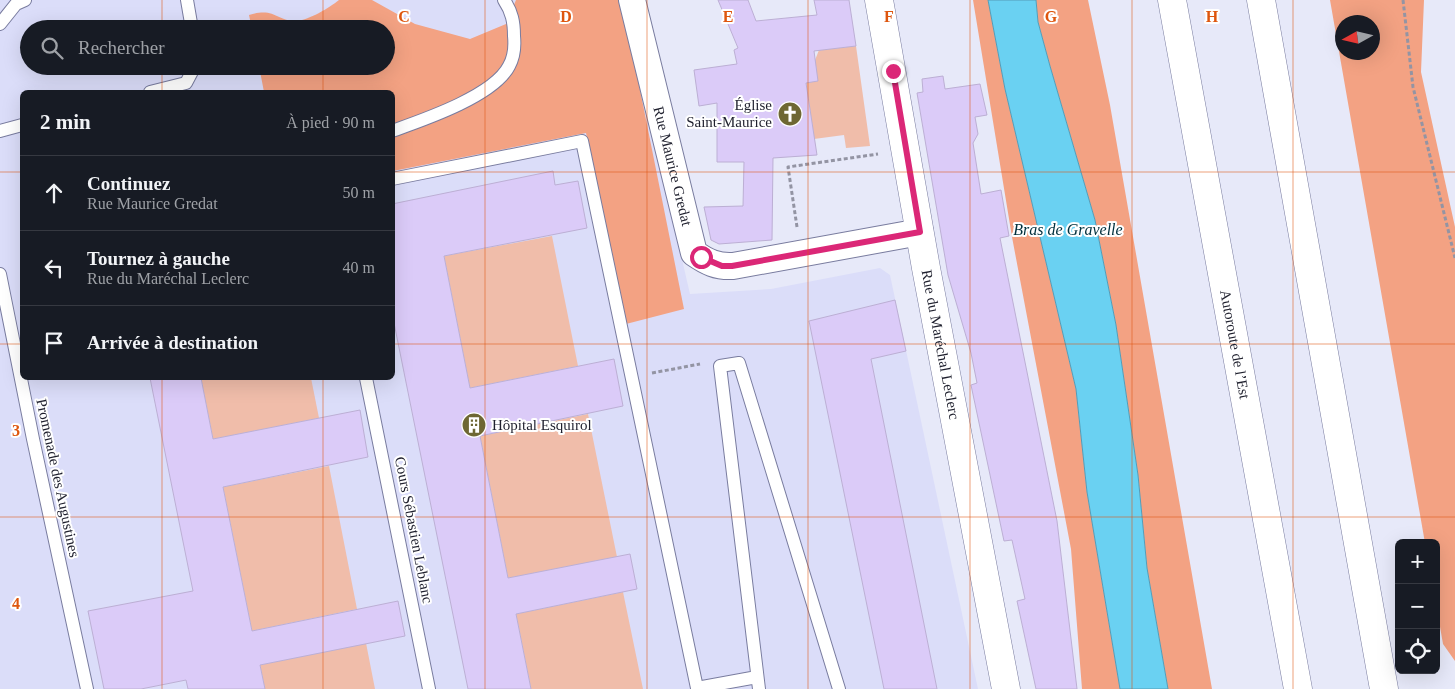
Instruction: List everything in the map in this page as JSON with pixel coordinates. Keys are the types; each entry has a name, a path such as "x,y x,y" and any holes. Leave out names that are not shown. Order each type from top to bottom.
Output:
{"main road":[{"name":"Rue du Maréchal Leclerc","path":"879,0 920,232 1006,689"},
{"name":"Autoroute de l’Est","path":"1172,0 1298,689"},
{"path":"1261,0 1384,689"}],"street":[{"name":"Rue Maurice Gredat","path":"632,0 694,252 709,262 722,266 920,232"}],"lane":[{"path":"0,24 16,4 25,0"},
{"path":"186,0 190,20"},
{"path":"395,129 426,120 466,102 501,77 509,67 514,54 515,41 513,17 504,0"},
{"path":"158,90 186,83 190,75"},
{"path":"0,131 20,126"},
{"path":"395,178 582,141 696,688 758,683 720,366 739,363 839,689"},
{"name":"Promenade des Augustines","path":"0,274 20,377"},
{"name":"Promenade des Augustines","path":"21,380 87,689"},
{"name":"Cours Sébastien Leblanc","path":"366,380 428,689"}],"path":[{"path":"1402,0 1413,87 1455,258"},
{"path":"800,254 788,167 871,155"},
{"path":"632,377 702,364 720,366"}],"shaded area":[{"path":"0,0 622,0 690,294 771,289 880,268 890,275 978,689 0,689"},
{"path":"339,0 372,0 415,24 470,39 506,24 516,0 622,0 684,309 626,324 586,133 395,171 395,90 264,90 261,75 395,75 395,20 301,20 330,7"},
{"path":"973,0 988,0 1005,89 1076,389 1087,492 1120,689 1082,689 1071,549 1012,237"},
{"path":"1036,0 1088,0 1110,105 1212,689 1168,689 1147,568 1138,475 1116,325 1095,220 1038,22"},
{"path":"1330,0 1424,0 1421,72 1455,227 1455,661 1443,644 1440,627 1440,539 1424,539 1340,60 1380,60 1380,15 1335,15 1335,29"},
{"path":"270,13 289,20 250,20 249,15"},
{"path":"856,46 870,146 846,148 844,135 814,139 806,83 819,50"},
{"path":"552,236 578,366 470,388 444,256"},
{"path":"201,380 311,380 319,418 213,439"},
{"path":"588,414 617,557 508,578 480,436"},
{"path":"329,466 357,609 252,631 223,487"},
{"path":"623,592 643,689 531,689 516,614"},
{"path":"366,643 375,689 265,689 260,665"}],"water":[{"name":"Bras de Gravelle","path":"988,0 1036,0 1038,22 1095,220 1116,325 1138,475 1147,568 1168,689 1120,689 1087,492 1076,389 1005,89"}],"building":[{"path":"718,0 748,0 756,21 817,15 814,0 849,0 856,46 814,51 818,81 806,83 817,155 773,158 772,240 719,244 711,240 704,207 743,206 744,162 717,162 717,103 699,106 694,70 737,64 734,50 738,48"},
{"path":"943,76 945,89 980,84 987,115 975,117 978,134 973,143 981,194 1001,190 1009,236 1000,238 1057,521 1077,689 1036,689 1017,601 1025,599 1012,540 1004,541 971,385 977,383 971,353 948,275 917,93 923,92 922,79"},
{"name":"Hôpital Esquirol","path":"553,171 555,185 578,181 587,228 444,256 470,388 614,359 623,406 480,436 508,578 630,554 637,589 516,614 531,689 468,689 395,328 395,203"},
{"path":"895,300 906,351 871,359 937,689 884,689 809,321"},
{"path":"150,380 201,380 213,439 360,410 368,457 223,487 252,631 398,601 405,636 260,665 265,689 188,689 186,680 141,689 104,689 88,611 193,591"}],"place":[{"name":"Église Saint-Maurice","path":"790,114"},
{"name":"Hôpital Esquirol","path":"474,425"}],"route":[{"path":"701,257 722,266 732,266 920,232 893,71"}]}
